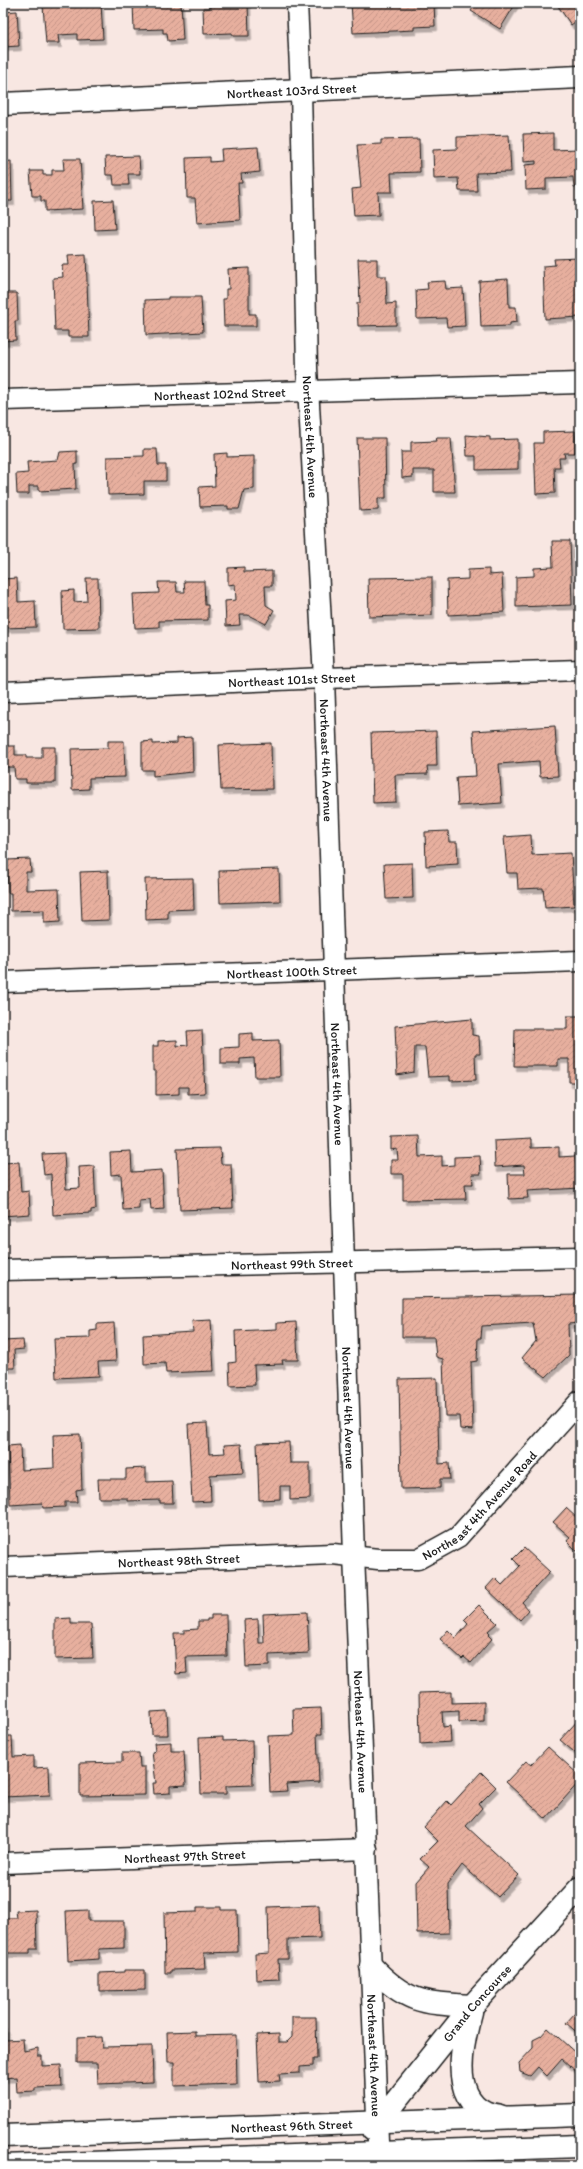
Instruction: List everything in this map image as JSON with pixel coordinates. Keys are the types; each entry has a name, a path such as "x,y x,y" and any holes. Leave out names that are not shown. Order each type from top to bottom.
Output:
{"street":[{"name":"Northeast 4th Avenue","path":"297,3 301,90 308,391 324,678 354,1555 377,2122"},
{"name":"Northeast 103rd Street","path":"3,104 580,77"},
{"name":"Northeast 102nd Street","path":"3,400 580,383"},
{"name":"Northeast 101st Street","path":"3,692 324,678 580,670"},
{"name":"Northeast 100th Street","path":"3,982 333,969 580,962"},
{"name":"Northeast 99th Street","path":"3,1270 580,1257"},
{"name":"Northeast 4th Avenue Road","path":"354,1555 378,1559 418,1559 458,1537 580,1401"},
{"name":"Northeast 98th Street","path":"3,1567 318,1554 354,1555"},
{"name":"Northeast 97th Street","path":"3,1863 367,1849"},
{"name":"Grand Concourse","path":"321,2160 377,2122 472,2006 580,1888"},
{"path":"371,1966 399,1992 406,1995 420,2000 472,2006 462,2045 462,2074 465,2090 472,2101 484,2112 505,2118"},
{"name":"Northeast 96th Street","path":"3,2136 580,2115"},
{"name":"Grand Concourse","path":"366,2160 377,2122"},
{"path":"3,2166 366,2160 580,2146"}],"building":[{"path":"58,3 101,3 103,39 77,40 77,34 58,35 59,43 46,43 43,6 58,5"},
{"path":"133,3 181,3 183,40 168,41 167,33 163,33 163,29 134,30"},
{"path":"210,3 248,3 249,36 233,36 232,33 204,34 203,8 210,8"},
{"path":"351,3 434,3 435,26 414,27 414,30 353,33"},
{"path":"476,3 516,3 500,29 471,11"},
{"path":"556,3 580,3 580,18 571,25"},
{"path":"17,11 19,46 3,47 3,12"},
{"path":"553,133 553,150 578,149 580,187 574,187 573,177 546,178 546,189 526,190 525,165 536,164 536,161 524,162 523,134"},
{"path":"509,135 511,172 476,173 477,191 459,191 458,178 434,179 433,150 457,149 457,137"},
{"path":"419,139 420,172 391,173 392,192 378,192 379,215 354,216 352,189 361,188 357,145 381,144 381,140"},
{"path":"258,147 260,172 241,174 242,183 238,183 240,220 197,223 195,198 187,198 186,158 210,157 210,162 222,161 221,149"},
{"path":"139,156 140,174 128,174 129,185 114,185 113,175 106,175 105,157"},
{"path":"63,159 80,159 83,209 45,211 45,201 41,201 41,196 32,196 30,171 43,171 43,175 52,175 52,170 64,170"},
{"path":"11,161 12,201 3,201 3,162"},
{"path":"113,200 115,229 95,230 94,201"},
{"path":"86,254 89,337 68,337 68,331 55,331 53,278 63,277 62,265 69,265 68,255"},
{"path":"580,258 580,317 545,319 543,266 555,265 554,259"},
{"path":"358,259 377,259 377,276 386,276 387,304 396,303 396,325 358,326 357,303 360,303"},
{"path":"249,268 249,314 256,314 256,326 224,326 223,299 226,299 226,289 229,289 228,269"},
{"path":"508,279 509,307 516,307 517,322 510,323 510,326 481,327 479,281"},
{"path":"445,281 446,289 463,288 465,326 447,327 446,318 417,319 416,290 428,289 427,282"},
{"path":"3,293 17,293 18,321 15,321 16,340 3,341"},
{"path":"168,297 201,297 203,332 146,335 145,300 168,299"},
{"path":"575,431 575,453 564,453 565,458 559,458 560,467 554,467 555,493 536,494 534,443 543,443 543,432"},
{"path":"466,435 490,437 490,440 518,439 518,469 476,470 476,456 467,456"},
{"path":"357,438 385,438 386,498 378,498 378,510 360,511"},
{"path":"436,438 451,438 455,492 434,492 434,470 413,470 413,477 402,478 401,452 411,452 411,442 437,441"},
{"path":"144,449 157,449 158,465 166,465 166,481 144,481 144,494 108,495 107,457 144,456"},
{"path":"77,451 77,464 75,464 76,489 39,491 39,486 29,486 29,494 17,494 16,474 28,473 27,462 58,460 60,452"},
{"path":"227,453 227,457 254,456 254,489 244,490 239,509 228,509 228,506 200,507 199,487 215,486 214,454"},
{"path":"552,541 570,541 572,605 516,607 516,577 534,576 534,568 553,567"},
{"path":"244,567 244,572 272,571 272,586 265,586 266,605 274,610 266,624 248,615 239,615 240,625 226,626 225,601 236,600 235,584 228,585 228,568"},
{"path":"489,569 489,575 502,574 504,612 448,615 447,580 468,579 468,570"},
{"path":"432,577 432,615 369,617 368,578"},
{"path":"17,578 18,602 35,601 36,627 3,628 3,579"},
{"path":"86,578 98,578 99,628 63,629 62,591 74,590 74,602 87,601"},
{"path":"184,581 204,581 205,605 208,605 208,620 159,621 159,627 135,628 133,594 159,593 158,582 176,582 177,592 185,592"},
{"path":"555,726 558,776 540,777 539,761 499,764 502,803 458,806 456,777 476,776 473,731"},
{"path":"436,731 437,766 427,766 428,774 395,775 396,802 373,803 371,733"},
{"path":"192,737 193,772 153,776 153,770 142,770 142,742 153,741 153,744 177,743 177,738"},
{"path":"108,741 124,741 125,777 89,778 89,789 72,790 71,749 108,748"},
{"path":"271,743 272,789 221,790 219,745"},
{"path":"4,746 15,746 15,755 26,755 26,758 42,758 42,747 55,747 55,783 26,783 26,779 15,779 14,767 4,767"},
{"path":"448,831 449,842 457,842 458,864 426,866 425,832"},
{"path":"531,835 532,855 571,853 574,906 545,908 543,888 518,889 517,873 507,873 504,837"},
{"path":"30,859 31,872 26,872 26,890 59,889 60,922 44,923 44,910 11,911 11,893 8,893 7,860"},
{"path":"412,863 413,898 386,899 384,864"},
{"path":"279,869 280,901 220,903 219,871"},
{"path":"108,871 109,920 82,921 80,872"},
{"path":"193,878 194,909 168,910 168,919 146,920 145,879"},
{"path":"567,1016 580,1016 580,1082 569,1082 569,1059 558,1059 558,1066 514,1066 515,1029 567,1029"},
{"path":"472,1019 472,1035 479,1036 480,1054 475,1054 476,1080 450,1081 450,1076 428,1077 425,1047 415,1047 414,1072 397,1075 395,1026"},
{"path":"202,1030 205,1093 188,1094 188,1087 179,1087 179,1094 156,1095 156,1071 153,1071 153,1046 158,1046 158,1041 177,1040 177,1046 188,1045 187,1031"},
{"path":"253,1033 253,1041 279,1040 280,1077 255,1077 254,1058 240,1059 240,1064 221,1064 221,1048 239,1047 239,1034"},
{"path":"418,1136 419,1157 442,1156 442,1166 454,1165 454,1157 480,1156 481,1174 472,1174 473,1184 465,1184 466,1199 403,1200 403,1174 391,1174 391,1160 398,1160 397,1149 391,1150 391,1137"},
{"path":"531,1139 531,1148 559,1147 559,1157 575,1156 576,1164 580,1164 580,1188 527,1191 528,1198 509,1199 508,1174 525,1174 524,1165 495,1167 494,1141"},
{"path":"220,1148 221,1164 231,1164 233,1208 180,1210 177,1149"},
{"path":"131,1151 132,1172 162,1170 164,1209 151,1210 150,1199 139,1200 139,1209 123,1210 121,1174 111,1175 110,1152"},
{"path":"64,1153 66,1189 80,1188 79,1167 94,1166 96,1209 91,1210 91,1213 53,1215 51,1174 44,1175 42,1154"},
{"path":"19,1162 21,1192 29,1191 30,1214 3,1216 3,1163"},
{"path":"580,1295 580,1323 568,1324 569,1355 546,1377 522,1358 536,1341 533,1323 482,1326 481,1338 478,1338 477,1361 471,1362 473,1430 460,1429 459,1416 445,1416 443,1359 436,1357 434,1337 402,1337 402,1298"},
{"path":"211,1320 214,1371 166,1373 165,1363 144,1364 143,1335 193,1332 192,1321"},
{"path":"296,1322 298,1360 282,1360 283,1364 254,1365 255,1385 230,1386 229,1363 236,1362 235,1331 277,1329 277,1323"},
{"path":"114,1323 116,1361 98,1362 99,1376 56,1378 54,1339 90,1338 90,1331 97,1330 97,1324"},
{"path":"23,1340 24,1349 14,1350 15,1368 3,1368 3,1341"},
{"path":"437,1378 439,1464 449,1463 450,1479 440,1479 440,1488 401,1489 399,1379"},
{"path":"207,1423 209,1454 225,1453 224,1445 241,1444 243,1473 210,1475 211,1501 192,1502 188,1424"},
{"path":"80,1434 82,1489 76,1490 77,1502 65,1502 65,1507 43,1508 42,1503 10,1505 8,1446 20,1445 21,1470 54,1468 53,1435"},
{"path":"289,1442 290,1463 310,1463 310,1499 290,1500 290,1486 280,1486 280,1499 259,1500 257,1443"},
{"path":"146,1468 146,1482 172,1481 173,1503 160,1503 160,1500 127,1501 127,1498 99,1498 98,1479 126,1479 126,1469"},
{"path":"566,1508 577,1518 580,1515 580,1554 567,1541 570,1537 553,1522"},
{"path":"524,1548 550,1572 522,1602 529,1610 520,1620 486,1588 495,1578 502,1585 520,1566 513,1559"},
{"path":"479,1605 497,1623 488,1631 490,1633 488,1635 492,1639 471,1663 464,1657 462,1659 440,1639 448,1630 456,1638 468,1624 464,1620"},
{"path":"307,1612 309,1653 269,1655 269,1666 246,1667 244,1620 258,1619 259,1643 264,1643 263,1614"},
{"path":"211,1615 226,1615 227,1656 186,1657 187,1673 176,1674 174,1633 184,1633 184,1630 198,1629 198,1621 207,1621 207,1619 211,1619"},
{"path":"71,1618 71,1624 91,1624 93,1658 55,1659 55,1619"},
{"path":"451,1692 451,1703 484,1702 484,1721 459,1722 459,1711 442,1712 443,1727 450,1726 451,1742 420,1744 419,1693"},
{"path":"321,1708 322,1734 317,1734 319,1782 286,1784 287,1791 270,1792 268,1736 294,1735 293,1709"},
{"path":"167,1711 168,1735 152,1735 151,1712"},
{"path":"580,1718 580,1757 560,1740"},
{"path":"3,1736 12,1736 13,1757 34,1756 34,1768 49,1767 50,1795 3,1797"},
{"path":"223,1737 223,1741 252,1740 253,1785 226,1786 226,1794 201,1794 199,1738"},
{"path":"171,1742 171,1751 184,1751 186,1785 170,1786 170,1793 154,1794 153,1783 156,1783 152,1752 155,1751 154,1743"},
{"path":"548,1747 580,1776 580,1781 546,1819 506,1782 526,1761 531,1765"},
{"path":"122,1753 139,1753 140,1767 145,1767 145,1795 80,1796 80,1763 122,1762"},
{"path":"481,1772 496,1787 479,1804 482,1808 466,1826 519,1875 498,1897 462,1865 448,1884 449,1933 417,1934 416,1882 429,1867 420,1859 438,1841 424,1827 447,1801 451,1805"},
{"path":"319,1905 320,1938 288,1939 288,1959 278,1959 279,1979 256,1980 255,1954 269,1953 268,1907"},
{"path":"197,1907 221,1907 221,1910 237,1910 238,1952 204,1953 205,1969 171,1970 171,1973 165,1973 164,1913 197,1912"},
{"path":"36,1910 37,1949 30,1949 30,1953 3,1953 3,1918 17,1918 16,1911"},
{"path":"88,1910 88,1921 124,1921 124,1948 99,1949 99,1959 68,1961 66,1911"},
{"path":"124,1970 145,1970 145,1990 99,1991 99,1973 124,1972"},
{"path":"575,2013 580,2016 580,2035 566,2023"},
{"path":"292,2017 316,2017 317,2059 313,2059 313,2066 300,2067 300,2073 279,2074 280,2081 259,2082 257,2035 279,2034 279,2042 287,2042 292,2037"},
{"path":"3,2028 6,2028 6,2040 23,2039 24,2051 38,2048 38,2056 42,2056 42,2066 61,2065 62,2087 35,2088 35,2091 17,2092 16,2077 3,2078"},
{"path":"548,2028 580,2057 578,2073 562,2059 547,2076 538,2067 530,2076 520,2072 519,2063 533,2048 533,2040 541,2036"},
{"path":"195,2031 195,2036 236,2035 237,2084 174,2086 174,2062 168,2062 167,2032"},
{"path":"101,2037 102,2047 152,2046 153,2082 98,2084 97,2063 77,2063 77,2038"}]}
